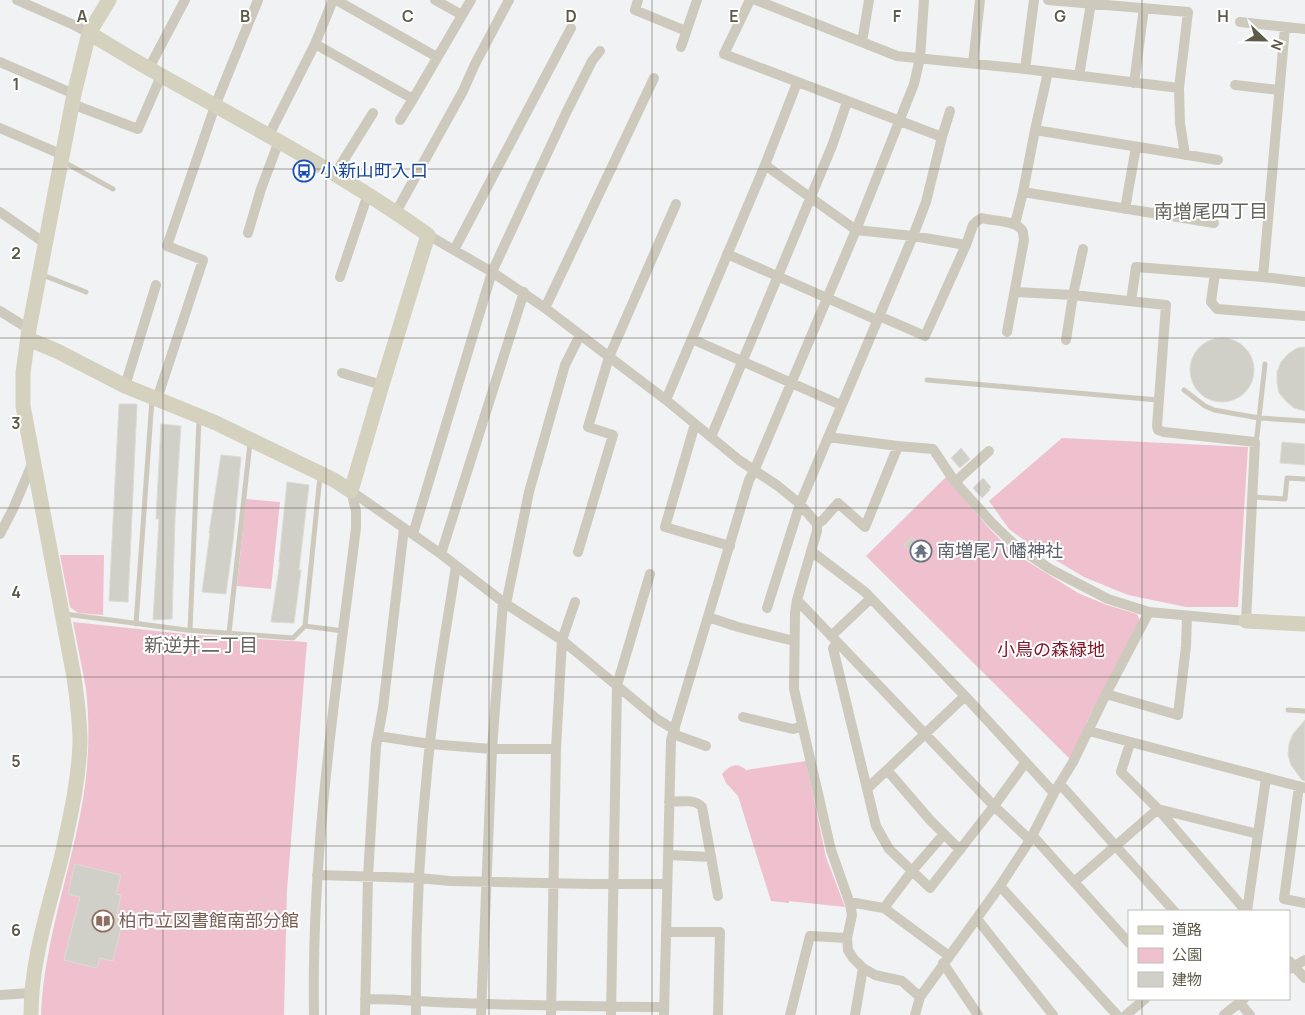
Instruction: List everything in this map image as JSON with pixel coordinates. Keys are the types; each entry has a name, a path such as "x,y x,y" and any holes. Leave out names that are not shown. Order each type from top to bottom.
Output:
{"street":[{"path":"17,0 89,33 274,138 368,194 428,235 524,292 666,400 754,471 778,486 800,504 817,524"},
{"path":"31,1015 31,993 35,961 62,855 73,801 80,742 74,677 23,406 23,373 28,334 73,99 89,33 109,0"},
{"path":"0,62 138,129 155,72 185,0"},
{"path":"154,398 203,260 167,246 215,106 258,0"},
{"path":"248,233 274,138 335,0 438,58"},
{"path":"436,0 462,15"},
{"path":"400,120 471,0"},
{"path":"396,212 463,91 509,0"},
{"path":"638,0 635,10 686,32"},
{"path":"681,47 696,0"},
{"path":"862,42 869,0"},
{"path":"365,998 551,1010 664,1011 671,740 749,480 856,230 914,84 920,58 924,0"},
{"path":"973,63 980,0"},
{"path":"1025,69 1034,0"},
{"path":"1048,0 1188,12 1179,88 1180,123 1184,155"},
{"path":"942,137 724,54 749,1 897,56 973,63 1179,88"},
{"path":"1080,76 1091,3"},
{"path":"1134,83 1144,8"},
{"path":"1240,22 1305,29"},
{"path":"1263,277 1285,27"},
{"path":"454,250 571,28"},
{"path":"315,44 413,99"},
{"path":"365,1015 368,876 378,736 409,531 492,272 592,61 600,51"},
{"path":"1015,224 1048,72"},
{"path":"545,308 654,78"},
{"path":"666,400 765,165 797,83"},
{"path":"1235,85 1279,90"},
{"path":"711,437 832,146 847,102"},
{"path":"767,608 800,504 926,202 950,111"},
{"path":"335,174 373,113"},
{"path":"0,128 63,158"},
{"path":"1034,130 1218,160"},
{"path":"1125,209 1136,147"},
{"path":"765,165 856,230 913,236 966,245"},
{"path":"1023,192 1214,223"},
{"path":"340,277 368,194"},
{"path":"578,552 613,434 588,427 609,357 676,204"},
{"path":"0,212 46,244"},
{"path":"727,254 827,298 925,336 966,245 973,225 982,218 1015,224 1023,233 1024,240 1007,332"},
{"path":"314,1015 317,875 332,714 356,528 356,512 352,490 428,235"},
{"path":"1066,340 1083,249"},
{"path":"1131,301 1136,267 1305,282"},
{"path":"1215,273 1212,302 1218,308 1305,316"},
{"path":"125,386 156,285"},
{"path":"441,554 524,292"},
{"path":"1015,292 1073,295 1166,306 1158,400 1158,430 1255,442 1246,621"},
{"path":"0,311 28,334 125,386 199,416 321,473 352,490 441,554 504,603 562,640 674,732 706,746"},
{"path":"481,1015 492,749 504,603 529,492 565,365 580,335"},
{"path":"692,339 841,405"},
{"path":"342,373 382,385"},
{"path":"695,424 665,527 730,546"},
{"path":"828,437 933,449 955,482 992,523 1016,546 1050,568 1108,598 1149,612 1246,621 1305,624"},
{"path":"898,446 865,527 838,503 817,524 795,613 794,689 832,850 850,904 852,915 847,938 848,950 863,968 875,975 902,982 920,997"},
{"path":"955,482 989,451"},
{"path":"0,534 33,462"},
{"path":"811,551 865,592 965,696 1054,793"},
{"path":"416,1015 419,878 430,744 456,566"},
{"path":"612,1011 617,685 650,574"},
{"path":"871,598 835,640 833,648 876,826 889,849 930,888 1025,763"},
{"path":"797,600 994,806 1031,838 1074,882 1128,941"},
{"path":"551,1010 556,749 562,640 574,602"},
{"path":"915,1015 920,997 1000,886 1031,838 1054,793 1073,762 1149,612"},
{"path":"1106,694 1178,715 1186,646 1187,616"},
{"path":"708,617 738,627 794,640"},
{"path":"867,787 965,696"},
{"path":"743,717 793,729 802,726"},
{"path":"1089,731 1302,787 1284,899 1305,903"},
{"path":"378,736 430,744 492,749 556,749"},
{"path":"1130,742 1121,772 1158,809 1245,910"},
{"path":"887,770 930,820 960,850"},
{"path":"1246,910 1266,778"},
{"path":"1060,784 1173,910"},
{"path":"669,802 692,802 700,804 702,807 718,896"},
{"path":"1158,809 1258,834"},
{"path":"1074,882 1158,809"},
{"path":"884,908 912,871 944,834"},
{"path":"668,855 711,857"},
{"path":"317,875 419,878 450,881 667,884"},
{"path":"1000,886 1118,1015"},
{"path":"850,904 855,903 884,908 946,959 978,1015"},
{"path":"976,919 1053,1015"},
{"path":"666,932 720,932 718,1015"},
{"path":"790,1015 810,936 847,938"},
{"path":"1290,965 1305,960"},
{"path":"1290,965 1305,978"},
{"path":"855,1015 863,968"},
{"path":"0,996 31,993"},
{"path":"1126,1015 1144,1000"},
{"path":"1224,1015 1242,1001 1250,1015"}],"lane":[{"path":"63,158 113,189"},
{"path":"40,273 86,292"},
{"path":"1255,442 1265,364"},
{"path":"926,380 1158,400"},
{"path":"1184,390 1205,406 1214,410 1259,418 1305,421"},
{"path":"136,624 154,398"},
{"path":"190,630 199,416"},
{"path":"229,633 250,440"},
{"path":"62,614 190,630 293,638 305,626 321,473"},
{"path":"1252,497 1285,499 1287,478 1305,479"},
{"path":"305,626 343,631"},
{"path":"1288,710 1305,711"}],"green space":[{"path":"1062,438 1248,447 1238,607 1186,607 1128,595 1084,577 1032,546 1009,529 989,501"},
{"name":"小鳥の森緑地","path":"946,477 987,526 1011,551 1078,593 1107,605 1137,614 1140,621 1086,723 1087,728 1071,760 866,556"},
{"path":"246,499 280,502 271,589 237,586"},
{"path":"60,555 104,555 103,615 78,613 70,607"},
{"path":"73,622 194,635 307,642 287,890 284,1015 41,1015 43,987 52,933 78,826 87,772 88,716 86,689"},
{"path":"806,761 826,857 845,907 771,901 738,796 726,783 722,774 727,769 736,765 746,770"}],"building":[{"path":"1222,338 1234,340 1245,347 1252,358 1254,370 1252,382 1245,393 1234,400 1222,402 1210,400 1199,393 1192,382 1190,370 1192,358 1199,347 1210,340"},
{"path":"1305,347 1305,411 1294,408 1279,393 1277,372 1281,362 1288,354 1297,348"},
{"path":"119,404 137,404 128,602 109,601"},
{"path":"161,424 181,426 175,519 172,619 153,620 159,519 156,519"},
{"path":"1282,442 1305,444 1305,465 1280,463"},
{"path":"961,448 970,459 960,468 951,458"},
{"path":"221,455 241,457 226,594 202,592"},
{"path":"983,478 991,487 982,498 973,488"},
{"path":"287,482 309,485 294,623 271,622 280,562"},
{"path":"912,537 920,546 924,542 931,550 917,564 910,556 913,553 904,545"},
{"path":"1305,720 1305,781 1302,780 1291,765 1288,755 1289,744 1293,734"},
{"path":"75,864 121,875 116,894 121,895 116,917 123,919 113,961 100,958 97,968 64,960 80,897 68,894"}],"place":[{"name":"小新山町入口","path":"304,171"},
{"name":"南増尾八幡神社","path":"921,551"},
{"name":"柏市立図書館南部分館","path":"103,921"}],"district":[{"name":"南増尾四丁目","path":"1211,211"},
{"name":"新逆井二丁目","path":"201,645"}]}
